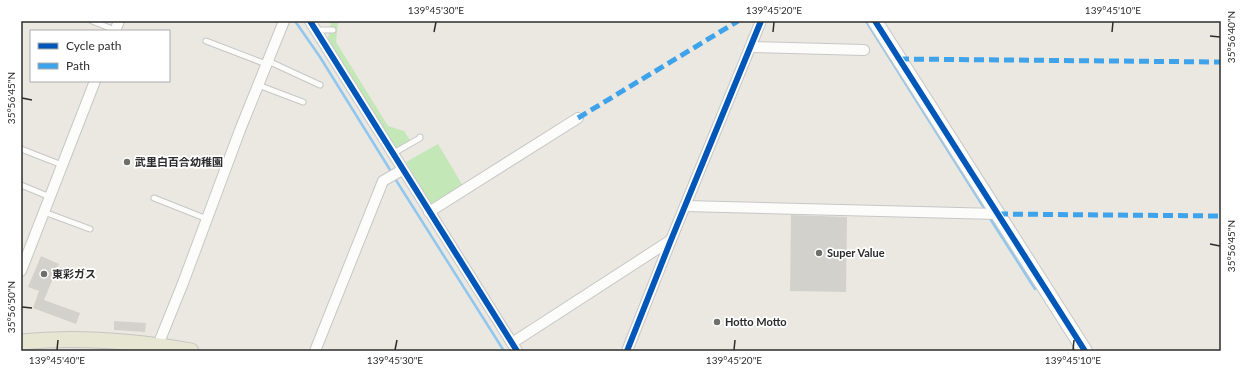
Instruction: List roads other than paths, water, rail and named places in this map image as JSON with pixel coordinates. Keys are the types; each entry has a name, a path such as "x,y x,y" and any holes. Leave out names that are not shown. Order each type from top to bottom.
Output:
{"main road":[{"path":"21,342 67,339 138,347 158,345 191,351"}],"street":[{"path":"158,345 284,21"},
{"path":"627,351 761,21"},
{"path":"875,21 996,214 1085,351"},
{"path":"315,24 392,154 515,347 671,240"},
{"path":"751,47 864,50"},
{"path":"21,271 95,82"},
{"path":"429,212 578,118"},
{"path":"315,351 383,180 402,170"},
{"path":"685,206 996,214"}],"lane":[{"path":"92,21 116,27"},
{"path":"315,24 333,30"},
{"path":"206,41 320,84"},
{"path":"258,85 303,102"},
{"path":"392,154 420,137"},
{"path":"21,149 62,165"},
{"path":"21,185 50,197"},
{"path":"154,198 207,219"},
{"path":"44,212 90,229"}],"waterway":[{"path":"295,21 320,57 392,173"},
{"path":"866,21 986,211"},
{"path":"394,177 504,351"},
{"path":"989,217 1035,289"}],"place":[{"name":"武里白百合幼稚園","path":"127,162"},
{"name":"Super Value","path":"819,253"},
{"name":"東彩ガス","path":"44,274"},
{"name":"Hotto Motto","path":"717,322"}]}
